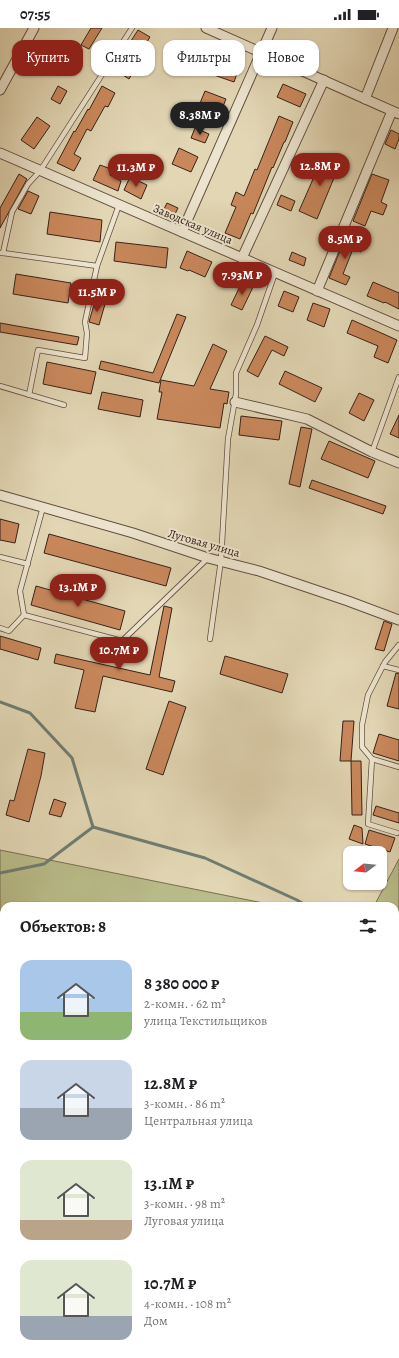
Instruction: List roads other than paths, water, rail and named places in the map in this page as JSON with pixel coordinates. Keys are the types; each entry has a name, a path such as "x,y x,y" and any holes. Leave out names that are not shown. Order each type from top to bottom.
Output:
{"street":[{"path":"0,90 34,28"},
{"path":"206,28 253,49"},
{"path":"267,40 272,28"},
{"path":"364,99 393,28"},
{"path":"182,232 253,71"},
{"path":"315,76 396,112 317,291"},
{"path":"242,258 324,80"},
{"name":"Заводская улица","path":"0,153 399,326"},
{"path":"235,402 307,419 372,452 399,463"},
{"name":"Луговая улица","path":"0,495 133,533 208,558 221,560 258,571 348,600 399,620"}],"lane":[{"path":"97,266 1,253 12,212 28,184 40,171 132,28"},
{"path":"28,394 38,350 85,358 87,332 85,322 97,266 119,205"},
{"path":"210,640 221,560 228,439 235,402 236,374 257,325 275,273"},
{"path":"372,452 399,377"},
{"path":"0,386 64,405"},
{"path":"24,615 20,591 43,507"},
{"path":"0,557 28,564"},
{"path":"24,615 122,641 208,558"},
{"path":"0,628 9,631 24,615"},
{"path":"399,645 383,666 368,695 362,725 362,747 372,759 399,767"},
{"path":"383,666 399,670"},
{"path":"372,759 368,824 397,833"}],"waterway":[{"path":"0,702 30,713 72,758 93,827"},
{"path":"93,827 205,858 300,902"},
{"path":"0,873 44,864 93,827"}]}
